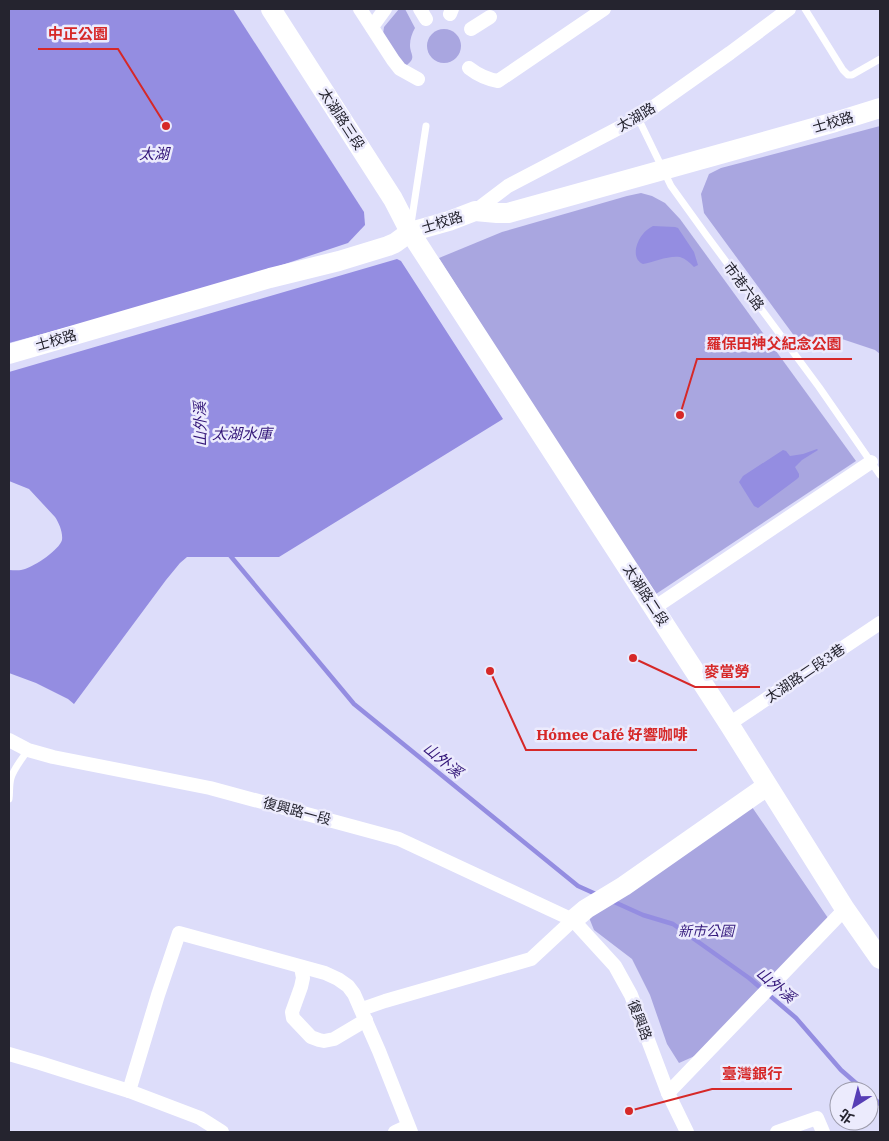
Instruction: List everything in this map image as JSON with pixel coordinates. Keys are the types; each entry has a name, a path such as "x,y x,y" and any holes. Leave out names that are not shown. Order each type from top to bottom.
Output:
{"street":[{"name":"太湖路三段","path":"271,9 389,193 410,232"},
{"path":"360,9 400,69 418,79"},
{"path":"372,26 386,9"},
{"path":"469,68 488,79 498,81 604,9"},
{"name":"太湖路","path":"475,211 508,186 638,118 730,53 787,9"},
{"path":"471,29 490,17"},
{"name":"士校路","path":"9,354 270,278 339,261 388,246 410,232 449,221 475,211 508,213 880,108"},
{"name":"太湖路二段","path":"410,232 729,724 845,909 880,959"},
{"path":"654,608 871,462"},
{"name":"太湖路二段3巷","path":"729,724 880,623"},
{"name":"復興路一段","path":"9,740 28,750 53,757 210,788 399,839 580,915"},
{"path":"301,968 303,978 292,1012 293,1018 311,1036 324,1041 334,1039 364,1014 384,1001 531,959 580,915 768,786"},
{"path":"668,1093 845,909"},
{"name":"復興路","path":"580,915 615,966 631,995 668,1093 687,1132"},
{"path":"129,1091 179,932 324,973 338,978 348,986 364,1014 405,1130"},
{"path":"9,1054 129,1091 200,1118 222,1132"},
{"path":"9,1066 20,1059 29,1060"},
{"path":"777,1132 817,1118 823,1132"}],"lane":[{"path":"805,9 848,75 852,75 880,59"},
{"name":"市港六路","path":"638,118 671,186 819,387 880,475"},
{"path":"410,232 426,126"},
{"path":"9,799 12,775 28,750"}],"green space":[{"path":"399,9 405,9 415,28 410,43 412,60 407,65 402,64 383,34 384,27"},
{"path":"444,29 456,34 461,46 456,58 444,63 432,58 427,46 432,34"},
{"path":"880,126 880,354 875,350 833,336 795,337 704,213 701,194 709,174 721,168"},
{"path":"641,193 665,203 680,219 856,461 653,596 439,258 502,232"},
{"name":"新市公園","path":"752,807 828,918 697,1055 679,1063 667,1044 650,995 632,959 594,930 588,915"}],"water":[{"name":"太湖","path":"9,9 233,9 364,212 365,225 348,243 216,287 9,343"},
{"path":"653,226 678,228 694,252 698,265 694,267 680,257 666,258 643,264 639,262 636,254 638,241"},
{"name":"太湖水庫","path":"397,259 401,261 503,419 279,557 187,557 166,580 74,704 36,683 9,673 9,570 23,570 40,561 52,553 60,544 62,537 55,517 29,489 9,481 9,372"},
{"path":"817,449 795,467 799,474 797,479 758,508 754,506 739,482 743,476 783,450 790,456"}],"waterway":[{"name":"山外溪","path":"228,553 354,704 578,886 598,895"},
{"name":"山外溪","path":"612,901 643,915 673,924 749,978 796,1018 841,1070 854,1081"}],"place":[{"name":"中正公園","path":"166,126"},
{"name":"羅保田神父紀念公園","path":"680,415"},
{"name":"麥當勞","path":"633,658"},
{"name":"Hómee Café 好響咖啡","path":"490,671"},
{"name":"臺灣銀行","path":"629,1111"}]}
